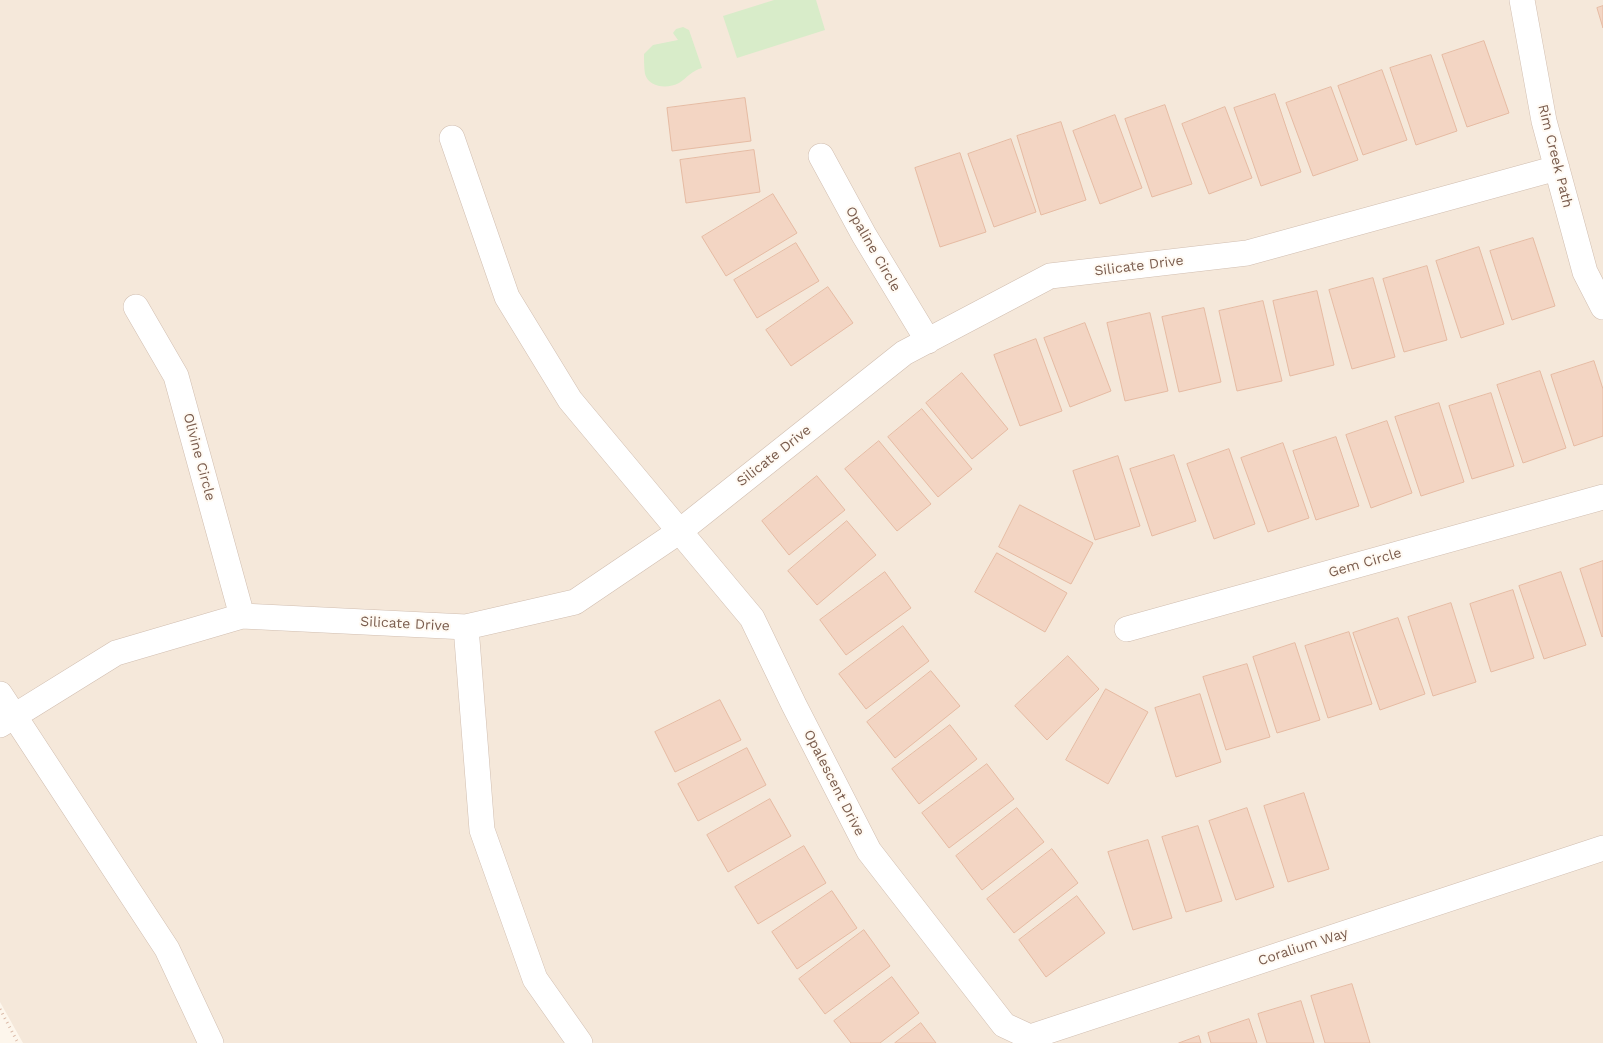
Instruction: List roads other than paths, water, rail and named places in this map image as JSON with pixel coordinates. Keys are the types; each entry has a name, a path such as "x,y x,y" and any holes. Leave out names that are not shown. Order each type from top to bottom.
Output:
{"street":[{"name":"Rim Creek Path","path":"1522,0 1544,121 1585,272 1603,306"},
{"name":"Opalescent Drive","path":"452,138 507,297 570,400 752,618 868,851 1004,1025"},
{"name":"Opaline Circle","path":"821,156 864,235 928,341"},
{"name":"Silicate Drive","path":"7,720 116,653 242,616 466,627 576,602 680,531 904,353 1050,276 1247,253 1557,168"},
{"name":"Olivine Circle","path":"136,307 176,376 242,616"},
{"name":"Gem Circle","path":"1127,630 1603,497"},
{"path":"466,627 482,830 535,979 580,1043"},
{"path":"0,694 7,720 167,949 211,1043"},
{"name":"Coralium Way","path":"1004,1025 1030,1037 1603,848"}]}
